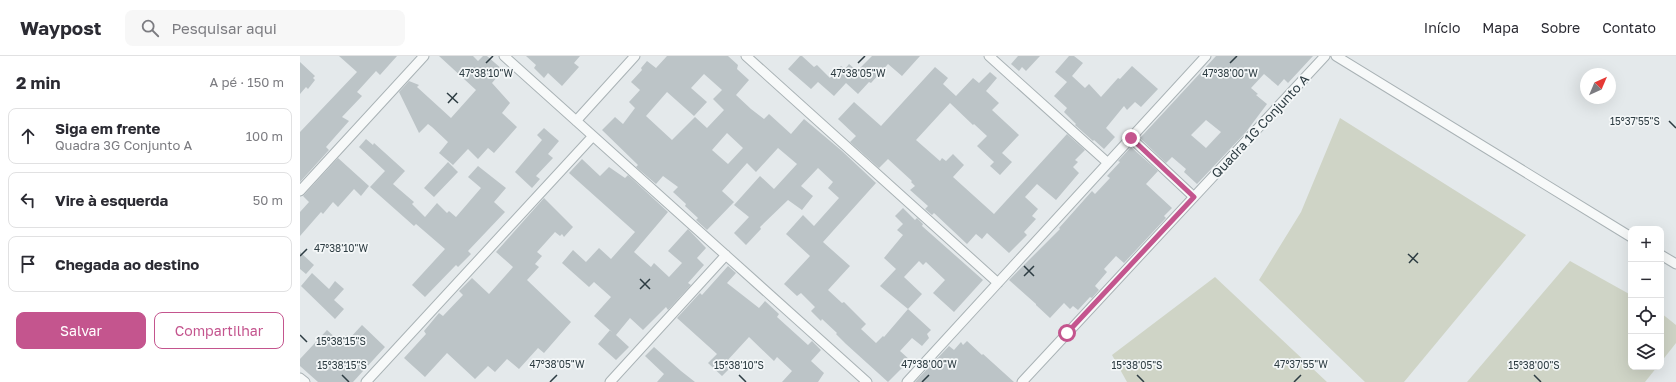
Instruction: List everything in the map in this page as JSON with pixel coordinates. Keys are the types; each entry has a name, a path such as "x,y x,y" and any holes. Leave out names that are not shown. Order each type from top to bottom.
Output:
{"street":[{"path":"300,191 424,56"},
{"path":"504,56 867,382"},
{"path":"576,121 635,56"},
{"path":"746,56 998,283"},
{"path":"989,56 1108,163"},
{"path":"907,382 1206,56"},
{"name":"Quadra 1G Conjunto A","path":"1022,382 1325,56"},
{"path":"1336,56 1628,235"},
{"path":"366,382 593,136"},
{"path":"1131,138 1194,197"},
{"path":"610,382 726,255"},
{"path":"1664,257 1676,264"},
{"path":"300,378 305,382"}],"shaded area":[{"path":"1340,118 1526,235 1404,382 1365,382 1259,280 1301,212"},
{"path":"1570,261 1628,293 1628,370 1655,370 1645,382 1467,382"},
{"path":"1215,277 1327,382 1127,382 1112,355"},
{"path":"1664,315 1676,325 1676,343 1664,358"}],"building":[{"path":"339,56 397,56 380,75 376,71 357,92 362,96 342,117 349,121 326,147 329,150 300,182 300,132 357,72"},
{"path":"439,56 473,56 478,61 483,56 487,56 503,70 492,83 510,103 502,113 517,127 494,153 488,148 478,159 468,149 453,165 439,153 448,142 428,124 419,133 399,92 409,81 419,85 417,87 451,118 476,90"},
{"path":"526,56 580,56 574,63 579,67 562,86 548,73 544,78 534,68 536,65"},
{"path":"667,56 728,56 738,65 737,69 749,80 736,95 751,109 764,119 769,114 791,134 804,119 842,151 876,183 823,242 850,266 828,290 842,303 844,302 866,324 861,329 876,343 883,336 884,337 908,309 931,330 927,334 929,338 922,346 912,338 900,351 910,360 888,382 846,344 822,319 821,321 811,311 815,307 801,293 797,296 784,284 810,256 786,234 803,215 814,226 839,198 828,188 833,182 818,168 801,186 813,196 802,210 788,200 760,227 761,229 746,245 734,233 749,217 734,205 760,176 774,189 797,164 778,148 756,172 747,163 722,191 734,202 707,230 696,220 698,218 685,206 686,204 673,192 678,187 663,176 656,184 636,167 638,165 602,130 615,117 623,124 635,108 629,102 640,90 631,82 642,70 641,68 647,61 656,68","holes":["704,74 722,90 713,99 724,110 707,128 695,117 672,140 646,116 667,92 694,116 707,102 691,88","727,133 743,148 728,164 712,150"]},
{"path":"800,56 802,56 814,67 817,65 830,78 841,66 845,69 849,64 857,71 872,56 920,56 902,76 888,64 871,83 869,82 858,94 846,83 834,96 818,82 811,89 788,69"},
{"path":"1018,56 1040,56 1026,71 1022,67 1019,71 1011,64"},
{"path":"1069,56 1074,56 1083,63 1072,76 1085,88 1089,84 1101,97 1118,78 1120,79 1132,66 1158,89 1141,107 1135,102 1127,110 1124,106 1106,128 1115,137 1104,149 1075,125 1076,124 1064,112 1067,108 1054,96 1067,82 1055,72"},
{"path":"1216,56 1313,56 1288,83 1284,79 1278,86 1264,74 1251,88 1258,94 1256,95 1267,104 1246,132 1197,184 1184,172 1186,169 1172,157 1166,163 1140,138","holes":["1206,120 1221,132 1206,148 1191,135"]},
{"path":"300,62 315,76 313,78 315,80 308,89 306,87 300,94"},
{"path":"935,67 948,78 943,84 956,96 973,78 979,83 990,72 997,78 986,91 999,103 992,110 1019,135 1002,153 1012,162 1000,175 990,166 994,162 977,146 987,136 950,103 916,140 940,161 942,158 946,161 953,154 964,165 953,177 994,214 1067,134 1085,150 1075,160 1078,162 1073,167 1079,173 1056,200 1037,184 1025,197 1038,209 1032,216 1036,219 1024,232 1027,235 1009,253 987,233 982,239 976,234 967,244 934,213 932,215 925,209 928,206 910,190 915,186 911,182 912,181 888,159 879,168 850,142 856,136 838,119 854,102 881,126"},
{"path":"544,128 559,141 548,154 553,158 536,176 540,179 532,188 515,172 542,140 537,135"},
{"path":"366,139 373,145 374,143 405,171 393,184 414,202 412,204 425,217 437,203 447,213 449,211 456,217 481,188 468,177 478,166 506,188 494,202 505,212 468,251 471,254 458,267 456,265 425,297 412,285 445,249 416,224 414,226 370,187 385,171 359,147"},
{"path":"1131,147 1158,171 1146,184 1172,208 1164,216 1166,218 1124,263 1116,256 1104,269 1107,272 1095,286 1099,290 1092,298 1090,297 1078,310 1073,306 1070,309 1064,303 1050,318 1009,280 1060,229 1059,228 1092,191 1095,194 1110,178 1107,176"},
{"path":"338,158 369,186 361,196 354,189 338,207 333,202 323,214 321,212 300,236 300,212 309,202 303,196"},
{"path":"582,159 600,176 609,167 625,178 628,175 668,212 634,252 651,267 654,263 669,277 682,263 668,251 688,229 706,248 697,258 704,265 688,283 691,285 668,310 666,307 643,330 630,318 616,335 629,347 616,360 598,344 610,330 594,316 611,297 594,282 589,287 562,263 573,250 586,262 599,248 611,259 635,232 569,173"},
{"path":"448,162 458,172 434,197 424,188"},
{"path":"544,198 573,227 564,237 562,234 560,236 555,232 537,252 542,256 535,264 539,267 527,280 571,322 544,353 538,348 519,369 507,359 495,372 488,366 475,379 447,353 425,377 404,358 426,334 424,331 439,313 443,316 463,295 459,291 472,278 489,294 513,267 496,252"},
{"path":"903,208 915,220 917,218 923,224 922,226 983,280 954,312 933,293 945,280 926,262 923,265 919,261 904,277 922,294 908,309 880,286 896,269 884,258 903,235 897,230 903,224 895,216"},
{"path":"300,252 314,265 306,274 300,269"},
{"path":"728,266 736,273 727,283 759,308 765,301 779,314 777,317 808,345 812,341 821,350 811,361 824,373 818,382 782,382 792,371 777,357 774,361 749,337 726,362 731,367 722,376 708,363 717,354 677,318 700,293 702,295"},
{"path":"312,273 329,289 335,281 344,289 334,300 344,309 335,319 301,286"},
{"path":"362,325 385,347 353,382 318,382 300,366 300,359 327,330 340,342 346,335 350,338"},
{"path":"967,341 1014,382 915,382 949,346 954,350 961,342 963,345"},
{"path":"654,347 695,382 657,382 664,374 645,356"}],"route":[{"path":"1067,333 1194,197 1131,138"}]}
